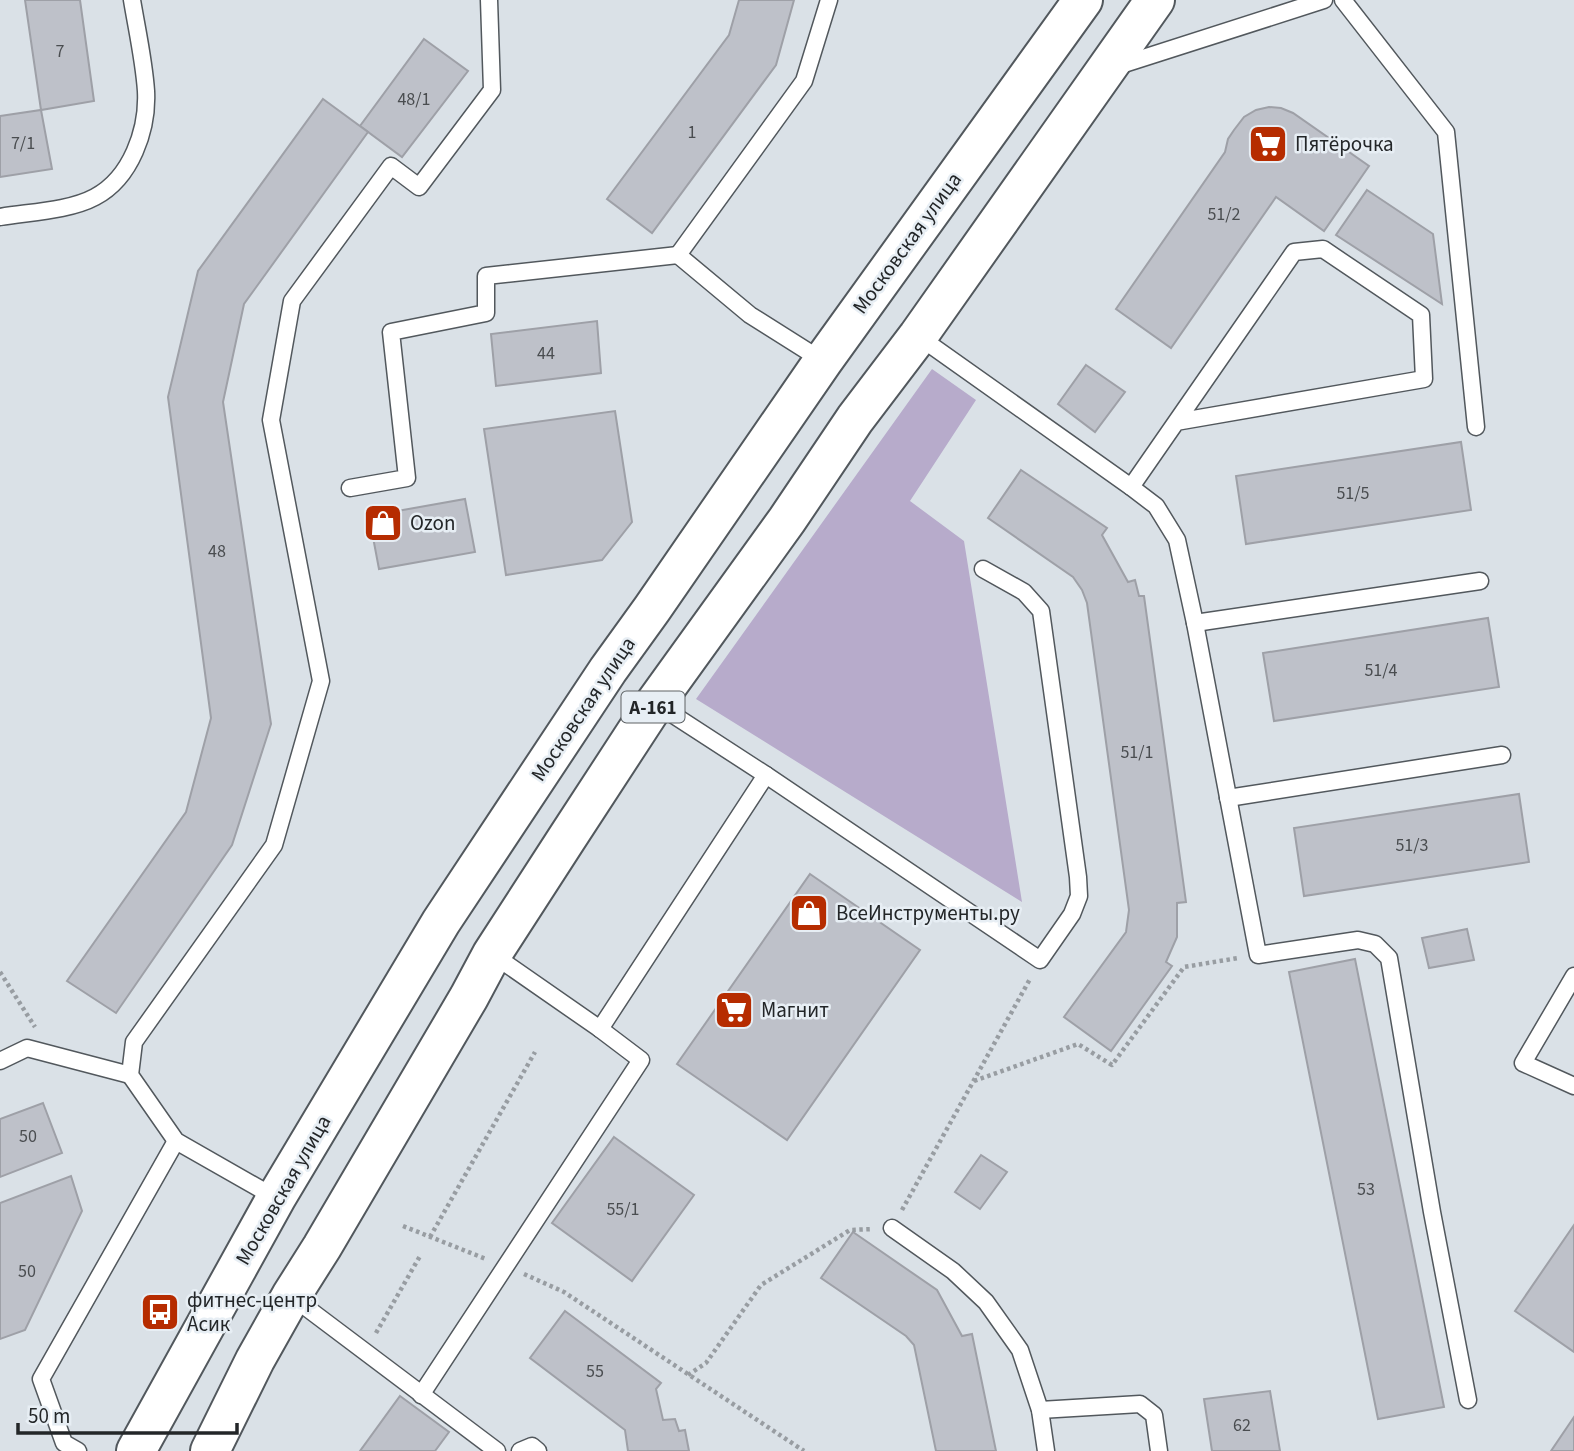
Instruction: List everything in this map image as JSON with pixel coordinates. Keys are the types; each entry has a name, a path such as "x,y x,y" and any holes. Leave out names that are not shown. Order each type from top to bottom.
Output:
{"highway":[{"name":"Московская улица","path":"136,1451 276,1198 441,922 608,670 823,361 1083,0"},
{"name":"А-161","path":"210,1451 255,1360 291,1296 492,954 655,703 1154,0"}],"lane":[{"path":"0,217 72,206 95,197 116,182 132,157 144,122 146,92 132,0"},
{"path":"130,1075 134,1042 274,845 321,681 271,420 292,301 391,166 419,187 492,90 489,0"},
{"path":"678,255 804,81 829,0"},
{"path":"1106,70 1324,0"},
{"path":"1343,0 1446,132 1476,427"},
{"path":"1131,487 1176,422 1294,252 1323,249 1421,314 1424,379 1176,422"},
{"path":"350,488 407,478 391,332 486,313 486,276 678,255 750,315 823,361"},
{"path":"918,336 1156,506 1177,540 1258,955 1358,940 1375,944 1389,958 1432,1212 1468,1400"},
{"path":"655,703 1040,960 1072,914 1079,897 1041,611 1024,592 983,569"},
{"path":"1195,623 1480,581"},
{"path":"1228,798 1502,755"},
{"path":"600,1028 766,775"},
{"path":"421,1395 641,1060 600,1028 492,954"},
{"path":"1574,976 1523,1063 1574,1086"},
{"path":"0,1061 27,1048 130,1075 176,1141 276,1198"},
{"path":"78,1451 64,1443 41,1379 176,1141"},
{"path":"892,1228 953,1271 986,1302 1020,1350 1041,1410 1046,1451"},
{"path":"291,1296 497,1451"},
{"path":"1041,1410 1140,1404 1154,1415 1159,1451"},
{"path":"520,1451 532,1446 538,1451"}],"path":[{"path":"973,1082 1078,1044 1112,1065 1184,967 1258,955"},
{"path":"688,1375 706,1363 761,1285 850,1230 892,1228 1040,960"},
{"path":"0,972 52,1055"},
{"path":"430,1237 535,1052"},
{"path":"403,1226 564,1292 804,1451"},
{"path":"366,1352 420,1256"}],"shaded area":[{"path":"932,369 976,400 910,501 964,541 1022,902 696,699"}],"building":[{"path":"25,0 80,0 94,101 41,110"},
{"path":"739,0 794,0 776,65 652,233 607,199 729,35"},
{"path":"424,39 468,71 402,157 360,126"},
{"path":"323,99 368,132 244,304 223,402 271,724 232,845 116,1013 67,981 186,812 211,718 168,397 198,271"},
{"path":"1269,107 1293,113 1369,166 1324,231 1276,197 1171,348 1116,309 1225,152 1228,139 1234,130 1244,117"},
{"path":"41,110 52,169 0,177 0,116"},
{"path":"1367,190 1433,234 1442,304 1336,235"},
{"path":"597,321 601,373 496,386 491,334"},
{"path":"1086,365 1125,392 1095,432 1058,404"},
{"path":"615,411 632,522 602,560 506,575 484,429"},
{"path":"1461,442 1471,510 1246,544 1236,476"},
{"path":"1021,470 1107,528 1102,535 1128,582 1135,580 1139,596 1144,596 1186,902 1177,903 1177,937 1166,962 1172,966 1111,1051 1064,1017 1126,932 1129,910 1087,603 1073,577 988,518"},
{"path":"465,499 475,552 379,569 369,516"},
{"path":"1488,618 1499,687 1274,721 1263,653"},
{"path":"1519,794 1529,862 1304,896 1294,828"},
{"path":"810,874 920,950 787,1140 677,1064"},
{"path":"1467,929 1474,960 1429,968 1422,938"},
{"path":"1355,959 1444,1407 1378,1419 1289,972"},
{"path":"43,1103 62,1153 0,1177 0,1119"},
{"path":"614,1137 694,1195 632,1281 552,1223"},
{"path":"981,1155 1007,1172 980,1209 955,1192"},
{"path":"71,1176 82,1211 25,1330 0,1339 0,1203"},
{"path":"1574,1225 1574,1352 1515,1311"},
{"path":"853,1232 937,1290 962,1336 972,1334 996,1451 936,1451 914,1345 906,1336 821,1278"},
{"path":"565,1311 661,1383 656,1389 663,1420 675,1419 679,1431 685,1430 689,1451 628,1451 625,1430 530,1358"},
{"path":"1270,1391 1280,1451 1212,1451 1204,1399"},
{"path":"400,1396 449,1432 435,1451 360,1451"},
{"path":"1574,1417 1574,1451 1551,1451"}],"place":[{"name":"Пятёрочка","path":"1268,144"},
{"name":"Ozon","path":"383,523"},
{"name":"ВсеИнструменты.ру","path":"809,913"},
{"name":"Магнит","path":"734,1010"},
{"name":"фитнес-центр Асик","path":"160,1312"}]}
